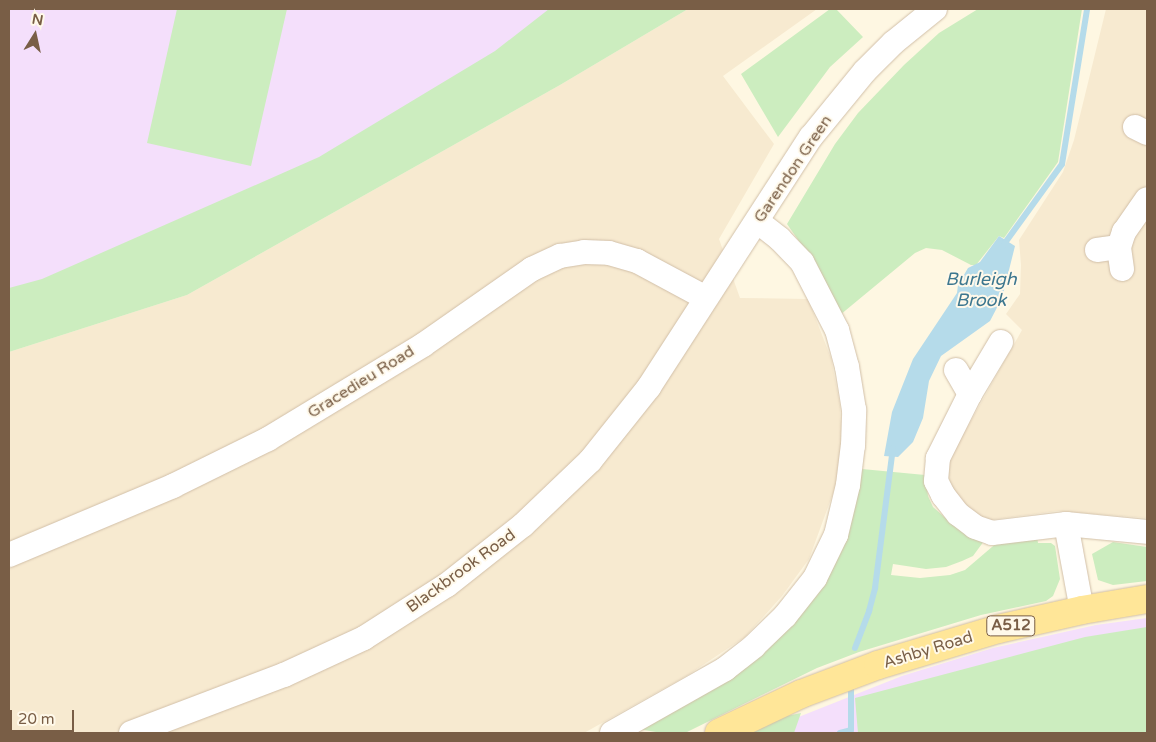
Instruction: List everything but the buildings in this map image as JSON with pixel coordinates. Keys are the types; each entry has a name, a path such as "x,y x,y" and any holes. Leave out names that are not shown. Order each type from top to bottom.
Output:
{"main road":[{"name":"Ashby Road","path":"719,733 801,694 878,665 998,629 1082,610 1147,599"}],"street":[{"name":"Garendon Green","path":"706,298 811,137 865,71 893,43 935,9"},
{"path":"1113,256 1124,232 1139,214 1147,199"},
{"path":"612,733 725,669 754,646 785,616 819,571 836,535 848,485 854,446 854,410 847,367 837,330 802,262 780,239 757,221"},
{"name":"Gracedieu Road","path":"9,555 173,486 268,439 423,345 532,269 560,256 584,252 609,253 637,260 706,298"},
{"name":"Blackbrook Road","path":"131,733 284,675 364,638 447,585 523,525 590,461 649,387 706,298"},
{"path":"1001,342 970,394 938,458 936,481 943,495 958,514 974,526 992,533 1066,524 1147,532"},
{"path":"956,370 970,394"},
{"path":"1066,524 1082,610"}],"shaded area":[{"path":"9,9 557,9 378,135 9,297"},
{"path":"688,9 817,9 723,76 774,144 719,239 740,298 808,299 831,358 840,405 842,450 835,488 809,559 782,596 745,637 688,675 584,733 9,733 9,352 187,295 560,85"},
{"path":"1106,9 1147,9 1147,518 1058,511 990,520 976,517 965,508 950,485 948,465 951,456 1022,330 1006,314 1020,294 1021,265 1019,240 1063,172 1074,140"},
{"path":"1147,618 1147,733 758,733 902,676 993,648 1096,625"}],"green space":[{"path":"177,9 287,9 251,166 147,143"},
{"path":"549,9 688,9 560,85 187,295 9,352 9,288 42,279 319,157 495,51"},
{"path":"830,9 836,9 863,37 830,67 778,137 741,74"},
{"path":"978,9 1082,9 1058,162 1004,238 999,236 976,265 971,265 942,250 926,248 915,253 840,315 817,267 787,224 835,144 858,113 904,65 939,33"},
{"path":"862,469 925,475 928,496 933,507 950,522 984,541 973,556 946,567 926,569 893,564 891,575 920,578 950,575 965,570 999,541 1037,536 1038,543 1051,543 1055,546 1060,579 1053,596 1046,601 981,615 859,652 817,668 685,733 662,733 638,729 785,625"},
{"path":"1113,542 1147,547 1147,581 1113,585 1098,580 1092,554"},
{"path":"1147,627 1147,733 858,733 855,698 1085,637"},
{"path":"801,713 794,733 742,733 767,720"}],"water":[{"name":"Burleigh Brook","path":"999,236 1015,246 1002,298 990,321 941,356 929,381 923,418 913,442 898,457 884,456 892,412 913,359 957,293 958,285 968,268 980,262"}],"waterway":[{"name":"Burleigh Brook","path":"1002,247 1062,164 1087,9"},
{"name":"Burleigh Brook","path":"855,648 869,611 875,588 893,448"},
{"name":"Burleigh Brook","path":"840,733 851,730 851,688"}]}
